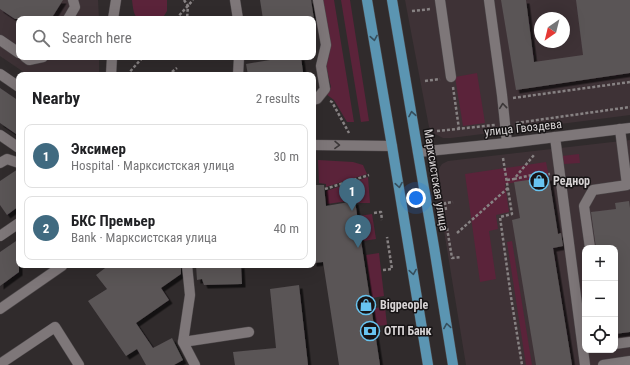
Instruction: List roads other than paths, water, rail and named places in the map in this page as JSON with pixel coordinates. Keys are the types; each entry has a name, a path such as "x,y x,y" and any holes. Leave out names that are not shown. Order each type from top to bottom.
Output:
{"main road":[{"path":"367,0 428,365"},
{"name":"Марксистская улица","path":"392,0 453,365"}],"street":[{"path":"70,16 75,7 73,0"},
{"path":"114,16 116,0"},
{"path":"235,0 238,16"},
{"path":"317,97 325,89 321,66 326,45 318,0"},
{"path":"489,0 507,143"},
{"path":"441,4 451,77"},
{"path":"0,40 16,51"},
{"path":"111,72 112,60"},
{"path":"238,72 239,60"},
{"path":"0,74 16,85"},
{"path":"590,245 584,206 593,190 628,185 625,129"},
{"name":"улица Гвоздева","path":"418,152 625,129"},
{"path":"0,135 16,146"},
{"path":"555,137 585,365"},
{"path":"316,145 392,146"},
{"path":"0,164 7,159 16,161"},
{"path":"0,236 16,225"},
{"path":"0,309 59,268"},
{"path":"187,268 190,295 183,342 195,365"},
{"path":"0,364 55,327 79,365"},
{"path":"183,342 249,332"},
{"path":"618,344 630,342"},
{"path":"603,365 630,361"}],"place":[{"name":"Реднор","path":"539,181"},
{"name":"Эксимер","path":"352,211"},
{"name":"БКС Премьер","path":"358,248"},
{"name":"Bigpeople","path":"366,305"},
{"name":"ОТП Банк","path":"370,331"}]}
